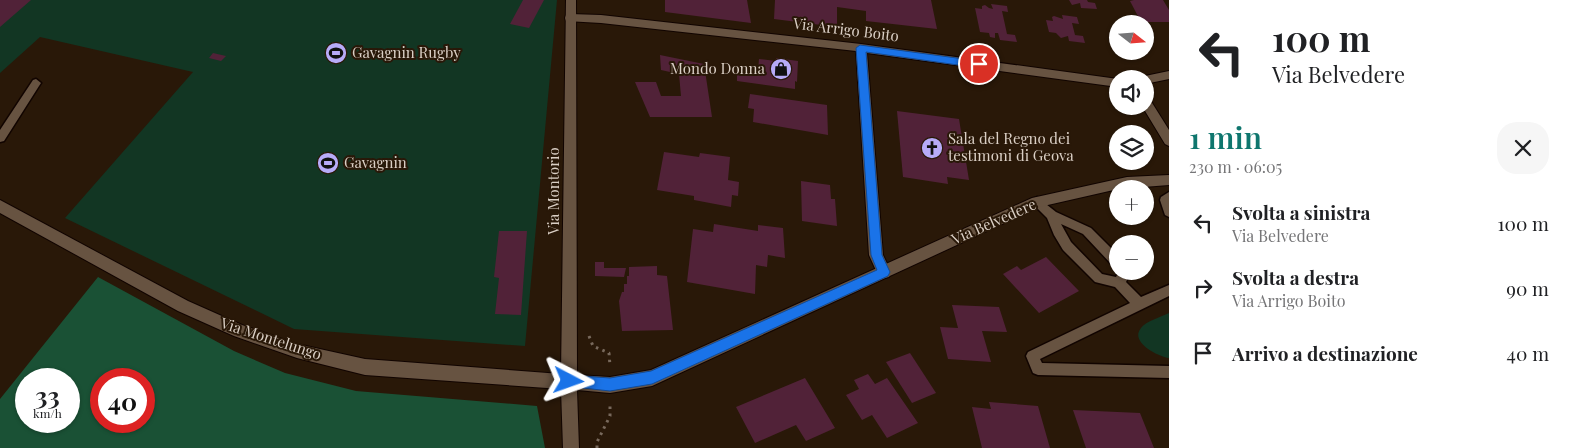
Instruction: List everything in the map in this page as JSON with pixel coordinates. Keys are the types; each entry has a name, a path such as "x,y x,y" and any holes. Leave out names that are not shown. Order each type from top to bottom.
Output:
{"street":[{"name":"Via Montorio","path":"571,0 569,381 571,448"},
{"name":"Via Arrigo Boito","path":"570,18 601,19 860,48 1109,82"},
{"path":"860,48 876,255 884,272"},
{"path":"1154,78 1169,75"},
{"path":"1153,115 1169,141"},
{"name":"Via Belvedere","path":"569,381 610,385 652,378 1037,202 1127,182 1169,180"},
{"name":"Via Montelungo","path":"0,206 183,306 239,331 297,351 365,367 569,381"}],"lane":[{"path":"0,138 3,128 36,84"},
{"path":"1169,197 1165,200 1169,212"},
{"path":"1037,202 1052,215 1087,231 1109,254"},
{"path":"1052,215 1058,232 1067,246 1099,278 1119,283 1140,304"},
{"path":"1169,290 1032,356 1038,369 1169,372"}],"path":[{"path":"587,329 593,346 609,353 610,416 597,442 597,448"}],"green space":[{"name":"Gavagnin","path":"0,0 557,0 525,346 294,329 65,218 193,72 40,37 0,73"},
{"path":"98,277 234,351 285,373 356,391 537,406 545,448 0,448 0,399 15,380 15,433 80,433 80,368 25,368"},
{"path":"1169,313 1169,358 1147,348 1139,338 1138,333 1146,323"}],"building":[{"path":"0,0 31,0 0,27"},
{"path":"523,0 544,0 529,28 510,24"},
{"path":"665,0 747,0 751,23 665,12"},
{"path":"775,0 931,0 937,29 866,21 866,11 837,7 837,27 774,19"},
{"path":"1069,0 1087,0 1088,2 1095,3 1097,9 1081,8 1080,3 1072,5"},
{"path":"1163,0 1169,10 1169,22 1154,22 1154,15 1137,15 1130,1"},
{"path":"991,4 1007,6 1008,12 1002,11 1007,34 1015,35 1017,42 1000,40 998,33 995,33 995,38 990,37 989,33 980,32 975,8 982,9 982,6 985,5 993,9"},
{"path":"1062,15 1077,17 1079,24 1072,23 1075,35 1083,36 1085,43 1069,41 1068,36 1061,38 1056,33 1049,32 1046,20 1053,21 1052,17 1054,16 1063,19"},
{"path":"213,53 226,56 221,61 209,58"},
{"path":"660,55 704,64 712,117 650,117 635,82 656,82 661,96 681,96 679,74 661,70"},
{"path":"776,58 798,61 795,89 737,81 737,69 758,71 759,59 776,61"},
{"path":"750,94 827,105 828,135 753,122 754,109 748,108"},
{"name":"Sala del Regno dei testimoni di Geova","path":"897,111 959,119 969,180 947,177 948,184 903,177"},
{"path":"664,152 699,157 700,153 730,157 728,180 739,182 738,196 732,195 731,207 694,200 694,196 657,190"},
{"path":"801,181 830,185 831,199 835,199 837,226 802,221"},
{"path":"714,224 758,231 758,225 783,228 785,258 768,255 767,267 756,265 755,294 687,282 693,229 713,232"},
{"path":"499,231 527,231 521,315 495,314 499,278 494,277"},
{"path":"1046,257 1079,291 1039,313 1003,274 1017,266 1021,270"},
{"path":"595,262 604,262 604,268 626,268 624,277 595,276"},
{"path":"657,266 657,275 667,276 673,330 622,331 619,301 622,292 624,292 624,284 627,284 629,267"},
{"path":"952,305 999,307 1007,332 982,331 991,362 948,359 940,327 958,328"},
{"path":"910,353 936,393 912,403 886,362"},
{"path":"868,374 875,384 887,378 918,423 887,438 872,415 862,420 846,395 859,389 854,380"},
{"path":"805,378 835,428 806,441 796,425 755,443 736,407"},
{"path":"989,402 1038,406 1050,448 982,448 972,407 991,409"},
{"path":"1073,410 1140,413 1154,448 1086,448"}],"place":[{"name":"Gavagnin Rugby","path":"336,53"},
{"name":"Mondo Donna","path":"781,69"},
{"name":"Sala del Regno dei testimoni di Geova","path":"932,148"},
{"name":"Gavagnin","path":"328,163"}],"route":[{"path":"569,381 610,385 652,378 884,272 876,255 860,48 979,64"}]}
